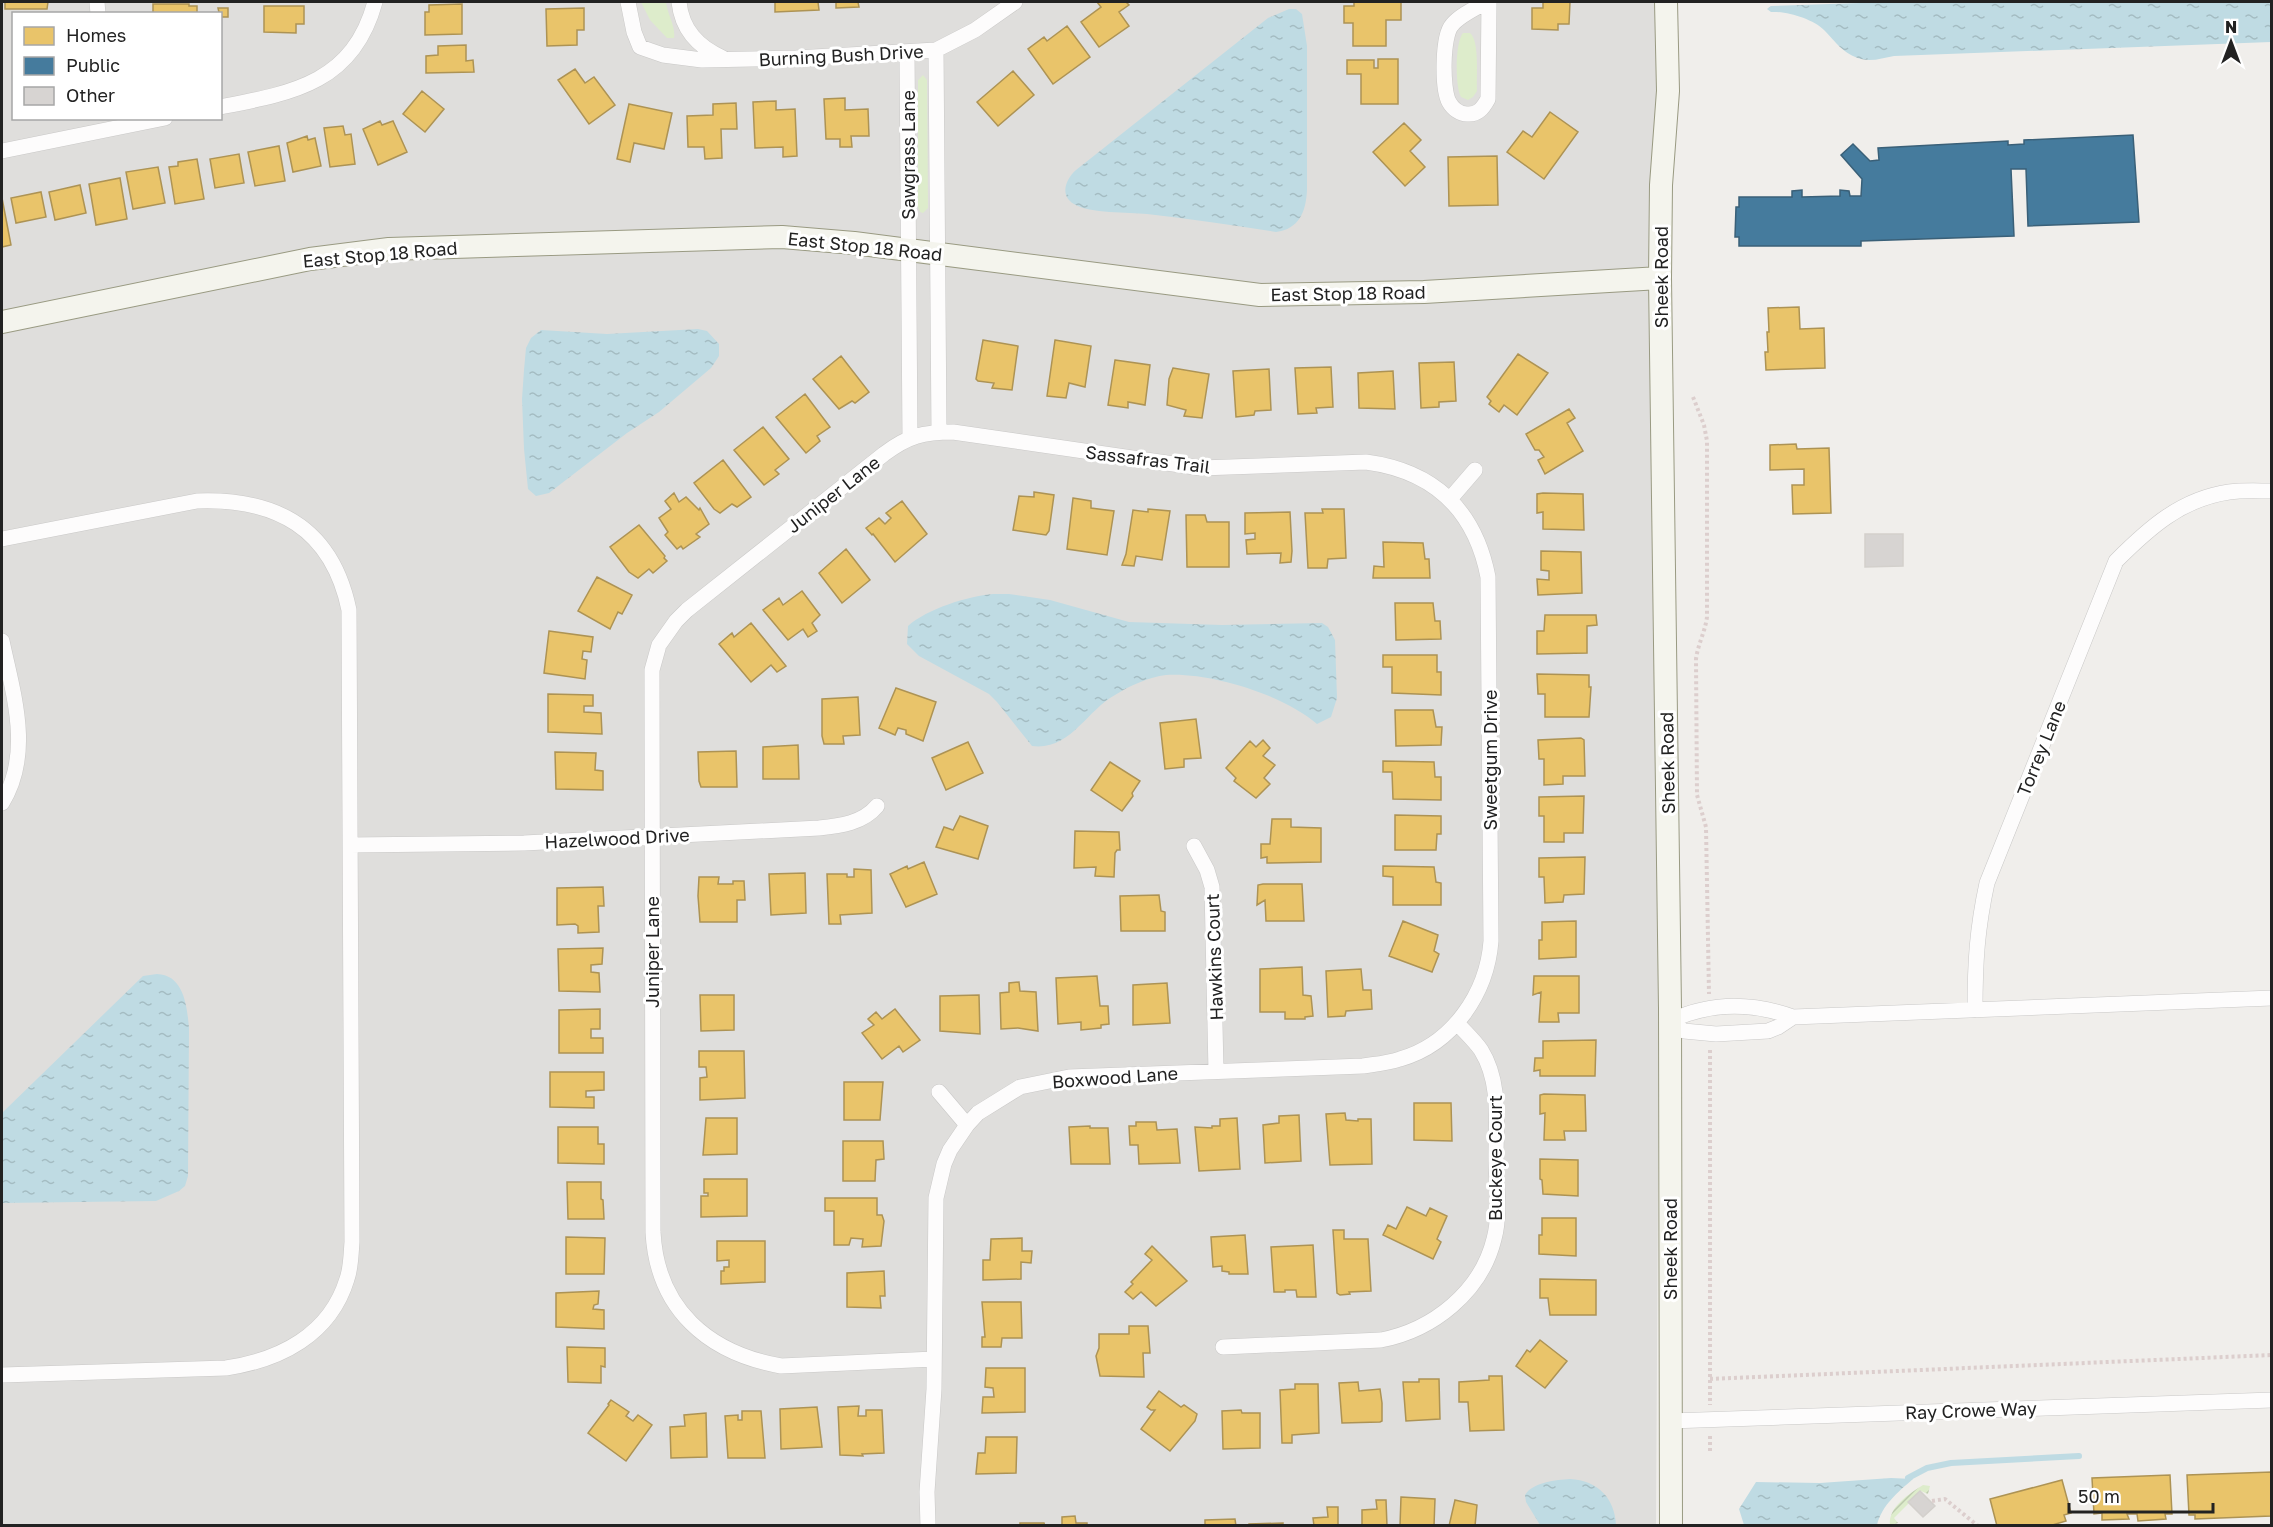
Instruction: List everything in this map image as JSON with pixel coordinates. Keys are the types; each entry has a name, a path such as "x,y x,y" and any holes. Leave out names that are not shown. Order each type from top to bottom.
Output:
{"street":[{"path":"222,108 290,93 319,80 341,63 360,40 375,2"},
{"name":"Burning Bush Drive","path":"628,2 634,32 640,47 672,57 726,60 936,50 975,30 1015,2"},
{"path":"679,2 686,26 695,41 726,60"},
{"path":"1488,2 1488,99 1483,108 1473,114 1463,114 1448,101 1445,40 1452,24 1488,2"},
{"name":"Sheek Road","path":"1666,2 1668,91 1661,185 1660,278 1670,1021 1671,1526"},
{"name":"Sawgrass Lane","path":"936,50 939,432"},
{"name":"Sawgrass Lane","path":"907,53 910,438"},
{"path":"2,151 117,123 146,120"},
{"name":"East Stop 18 Road","path":"2,322 310,259 389,249 782,237 812,238 1260,295 1424,292 1660,278"},
{"name":"Sassafras Trail","path":"910,438 939,432 953,432 1201,468 1344,462 1377,463 1405,470 1420,477 1450,499"},
{"name":"Juniper Lane","path":"910,438 884,454 687,610 659,645 652,670 653,1232 656,1262 661,1279 681,1313 698,1330 723,1346 758,1361 781,1366 934,1359"},
{"path":"1450,499 1475,470"},
{"name":"Torrey Lane","path":"1975,1010 1975,951 1987,883 2116,561 2149,529 2192,501 2229,492 2271,491"},
{"name":"Sweetgum Drive","path":"1450,499 1472,526 1485,560 1490,593 1490,959 1480,988 1457,1023"},
{"path":"2,539 197,501 219,500 249,504 270,510 306,530 330,559 339,577 349,610 352,1242 348,1278 340,1298 311,1336 294,1347 249,1364 226,1368 2,1375"},
{"path":"2,641 19,733 19,747 11,784 2,803"},
{"name":"Hazelwood Drive","path":"350,845 524,843 840,826 870,815 877,806"},
{"name":"Hawkins Court","path":"1194,846 1212,887 1216,1071"},
{"path":"1670,1021 1706,1008 1741,1006 1771,1009 1793,1017 2271,998"},
{"path":"1670,1021 1684,1031 1716,1034 1768,1031 1779,1027 1793,1017"},
{"name":"Boxwood Lane","path":"928,1526 927,1492 934,1359 936,1198 944,1164 967,1125 978,1113 1020,1087 1053,1079 1363,1066 1382,1063 1402,1059 1417,1052 1457,1023"},
{"name":"Buckeye Court","path":"1223,1347 1381,1340 1398,1336 1439,1316 1460,1298 1477,1278 1494,1238 1496,1100 1491,1073 1481,1050 1457,1023"},
{"path":"939,1092 967,1125"},
{"name":"Ray Crowe Way","path":"1670,1421 2271,1400"}],"path":[{"path":"1693,397 1704,425 1707,441 1707,617 1698,644 1696,659 1697,795 1707,827 1709,986"},
{"path":"1710,1054 1710,1379 2271,1355"},
{"path":"1932,1501 1945,1499 1978,1526"}],"shaded area":[{"path":"2,2 1665,2 1656,1525 2,1526"}],"green space":[{"path":"641,2 666,2 674,29 674,38 667,38 650,20"},
{"path":"1463,33 1470,33 1473,37 1476,51 1477,91 1468,100 1461,97 1457,75 1458,45"},
{"path":"923,75 927,80 928,208 923,213 918,207 918,80"},
{"path":"1923,1485 1930,1486 1928,1494 1921,1491 1894,1518 1898,1523 1890,1525 1892,1512 1896,1507"}],"water":[{"path":"1889,2 2271,2 2271,42 1894,56 1865,60 1845,51 1813,22 1767,9 1771,6"},
{"path":"1289,9 1296,9 1302,14 1307,46 1307,190 1303,212 1296,223 1276,232 1147,214 1089,210 1069,200 1065,192 1067,182 1076,170 1268,18"},
{"path":"698,329 707,331 719,344 719,356 711,368 659,412 627,433 549,493 536,496 528,489 522,399 526,348 531,338 541,330 607,334"},
{"path":"993,594 1050,600 1129,622 1222,625 1322,623 1328,627 1335,640 1337,698 1331,717 1317,724 1286,704 1246,688 1204,677 1166,675 1126,688 1105,702 1077,728 1057,742 1045,746 1032,746 989,694 919,656 907,644 908,626 926,614 972,597"},
{"path":"157,974 173,980 178,986 185,1002 188,1019 188,1176 185,1186 156,1201 2,1203 2,1113 143,976"},
{"path":"1891,1478 1913,1479 1887,1505 1877,1525 1744,1525 1739,1509 1756,1482 1820,1483"},
{"path":"1570,1479 1589,1483 1603,1493 1612,1507 1616,1525 1540,1525 1526,1502 1525,1495 1539,1484"}],"building: Homes":[{"path":"5,2 48,2 47,9 5,9"},
{"path":"775,2 818,2 819,10 775,12"},
{"path":"836,2 858,2 859,7 836,8"},
{"path":"1097,2 1126,2 1129,5 1119,12 1129,26 1099,47 1081,22 1101,7"},
{"path":"1354,2 1401,2 1401,20 1386,20 1386,46 1353,46 1353,23 1344,23 1344,6 1354,6"},
{"path":"1543,2 1570,2 1569,24 1558,24 1558,30 1532,29 1532,8 1543,8"},
{"path":"153,4 197,6 197,12 153,12"},
{"path":"462,4 462,34 425,35 425,12 429,12 429,5"},
{"path":"264,6 304,6 304,24 296,24 296,33 264,32"},
{"path":"218,8 228,8 228,17 222,17 222,12 219,12"},
{"path":"584,8 584,30 577,30 577,45 547,46 546,9"},
{"path":"1067,26 1090,57 1053,84 1028,49 1044,37 1047,41"},
{"path":"466,45 466,61 473,60 474,72 426,73 426,56 438,55 438,46"},
{"path":"1378,59 1398,59 1398,104 1361,104 1361,74 1347,74 1347,60 1374,60 1374,68 1378,68"},
{"path":"575,69 585,83 594,77 615,105 589,124 558,80"},
{"path":"1013,71 1034,95 998,126 977,102"},
{"path":"422,91 444,109 425,132 403,114"},
{"path":"845,98 845,110 868,109 869,136 851,136 852,147 840,147 840,139 826,139 824,99"},
{"path":"776,101 776,110 795,109 797,156 783,157 783,147 755,148 753,102"},
{"path":"736,103 737,129 721,129 722,158 705,159 704,147 688,147 687,116 713,115 713,104"},
{"path":"629,104 672,113 664,149 634,143 630,162 617,159"},
{"path":"1550,112 1578,132 1544,179 1507,152 1523,131 1532,137"},
{"path":"380,121 382,125 393,121 407,152 378,165 363,129"},
{"path":"1404,123 1421,140 1410,151 1425,167 1405,186 1373,152"},
{"path":"343,126 345,135 351,134 355,164 330,167 324,128"},
{"path":"307,136 308,140 315,138 321,166 293,172 287,143"},
{"path":"279,146 285,181 255,186 248,152"},
{"path":"239,154 244,183 215,188 210,159"},
{"path":"1497,156 1498,205 1449,206 1448,157"},
{"path":"197,159 204,199 175,204 169,167 178,166 178,162"},
{"path":"158,167 165,203 133,209 126,172"},
{"path":"120,178 127,219 96,225 89,184"},
{"path":"80,185 86,213 55,220 49,192"},
{"path":"41,192 46,217 16,223 11,198"},
{"path":"2,198 11,245 2,247"},
{"path":"1799,307 1800,329 1824,328 1825,368 1766,370 1768,308"},
{"path":"983,340 1018,346 1012,390 992,388 994,383 976,379"},
{"path":"1055,340 1091,346 1085,387 1069,383 1066,398 1047,396"},
{"path":"1518,354 1548,373 1517,415 1504,405 1499,412 1489,404 1491,401 1487,397"},
{"path":"841,356 869,392 855,403 852,401 839,409 813,379"},
{"path":"1115,360 1150,365 1145,405 1128,402 1128,408 1108,405"},
{"path":"1454,362 1456,401 1439,402 1439,407 1421,408 1419,363"},
{"path":"1331,367 1333,407 1316,408 1317,413 1298,414 1295,368"},
{"path":"1173,368 1209,374 1202,418 1184,416 1186,410 1167,405 1169,379"},
{"path":"1269,369 1271,410 1255,411 1254,415 1236,417 1233,371"},
{"path":"1393,371 1395,409 1359,408 1358,373"},
{"path":"805,394 830,427 817,436 820,441 806,453 776,417"},
{"path":"1569,409 1575,418 1567,423 1583,451 1545,474 1538,460 1544,457 1539,450 1535,450 1526,434"},
{"path":"763,427 789,459 775,470 779,474 764,485 734,450"},
{"path":"1796,444 1797,449 1829,448 1831,513 1793,514 1792,485 1804,485 1804,469 1770,470 1770,445"},
{"path":"723,460 751,497 737,507 732,504 720,513 714,509 694,483"},
{"path":"1034,492 1054,495 1049,531 1046,535 1013,530 1019,496 1034,497"},
{"path":"674,493 679,502 686,497 699,510 700,508 709,524 696,534 700,537 683,549 681,546 677,549 665,535 668,532 659,518 671,509 665,501"},
{"path":"1537,494 1583,494 1584,530 1543,529 1543,512 1537,513"},
{"path":"1073,498 1091,501 1091,508 1114,511 1107,555 1067,549"},
{"path":"902,501 927,534 895,562 866,528 879,518 885,524 891,518 886,513"},
{"path":"1148,509 1170,511 1162,560 1136,556 1134,566 1122,565 1133,510 1148,512"},
{"path":"1322,509 1344,509 1346,558 1328,559 1327,568 1308,568 1305,513 1323,513"},
{"path":"1290,512 1291,562 1280,563 1281,553 1247,554 1246,540 1255,539 1255,533 1245,534 1245,513"},
{"path":"1186,515 1205,515 1207,522 1229,522 1229,567 1187,567"},
{"path":"639,525 667,561 653,573 649,569 638,578 629,572 610,547"},
{"path":"1383,542 1423,543 1425,559 1429,559 1430,578 1373,578 1374,566 1384,567"},
{"path":"846,549 870,580 842,603 819,573"},
{"path":"1541,551 1581,552 1582,593 1538,595 1537,579 1549,580 1549,571 1541,570"},
{"path":"597,577 632,595 622,614 618,612 610,629 578,611"},
{"path":"802,591 820,615 812,623 817,631 808,637 803,629 788,640 763,610 779,598 783,605"},
{"path":"1395,603 1433,603 1435,621 1440,621 1441,639 1396,640"},
{"path":"1545,615 1596,615 1597,625 1587,626 1587,653 1537,654 1537,631 1544,631"},
{"path":"751,623 786,666 777,672 771,665 751,682 719,644 732,633 734,637"},
{"path":"549,631 593,637 591,652 583,651 582,659 587,660 585,679 544,673"},
{"path":"1383,655 1437,655 1437,672 1441,672 1441,695 1392,693 1392,667 1383,667"},
{"path":"1537,674 1589,675 1589,687 1591,687 1589,717 1545,717 1545,694 1538,694"},
{"path":"896,688 936,702 923,741 906,734 906,730 898,728 895,735 879,728"},
{"path":"548,694 593,695 593,706 584,706 584,712 601,713 602,734 548,732"},
{"path":"858,697 860,735 843,736 844,744 824,744 822,699"},
{"path":"1395,710 1433,710 1436,727 1442,727 1441,745 1396,746"},
{"path":"1196,719 1201,758 1184,759 1184,767 1165,769 1160,723"},
{"path":"1581,738 1584,740 1585,776 1563,776 1563,784 1544,785 1544,759 1539,759 1538,740"},
{"path":"1263,740 1270,748 1263,756 1275,765 1264,778 1270,784 1256,798 1234,781 1236,778 1226,768 1250,741 1256,747"},
{"path":"968,742 983,773 946,790 932,758"},
{"path":"798,745 799,779 763,779 763,747"},
{"path":"736,751 737,787 701,787 698,752"},
{"path":"555,752 596,753 595,770 603,771 603,790 556,789"},
{"path":"1383,761 1434,762 1435,777 1441,777 1441,800 1393,799 1392,772 1383,772"},
{"path":"1110,762 1140,781 1122,811 1091,790"},
{"path":"1584,796 1583,833 1564,833 1564,842 1544,842 1544,816 1539,816 1539,797"},
{"path":"1395,815 1441,816 1441,834 1437,834 1436,850 1395,850"},
{"path":"960,816 988,826 978,859 936,847 944,827 953,830"},
{"path":"1272,819 1291,819 1291,827 1321,828 1321,862 1267,863 1267,857 1261,858 1261,844 1270,844"},
{"path":"1075,831 1119,832 1120,850 1115,853 1114,877 1095,876 1096,867 1074,868"},
{"path":"1585,857 1584,894 1564,895 1563,902 1545,903 1544,877 1539,877 1539,858"},
{"path":"924,862 937,894 906,907 890,874 907,866 908,869"},
{"path":"1383,866 1434,867 1436,882 1441,883 1441,905 1393,905 1393,877 1383,876"},
{"path":"854,869 871,870 872,913 840,915 841,924 829,924 827,874 847,874 847,877 854,877"},
{"path":"805,873 806,913 771,915 769,874"},
{"path":"699,877 719,877 718,884 744,881 745,900 737,900 737,922 700,922"},
{"path":"1302,884 1304,921 1266,921 1265,900 1257,905 1258,885"},
{"path":"603,887 604,906 598,906 599,932 578,933 578,926 575,924 557,925 557,888"},
{"path":"1159,895 1161,911 1165,912 1165,931 1121,931 1120,896"},
{"path":"1403,921 1438,935 1434,951 1439,954 1432,972 1389,956"},
{"path":"1576,921 1576,957 1539,959 1542,922"},
{"path":"603,948 602,964 591,965 591,972 599,973 600,992 559,991 558,949"},
{"path":"1302,967 1303,995 1311,996 1313,1016 1305,1017 1305,1019 1285,1019 1285,1012 1260,1012 1260,969"},
{"path":"1361,969 1363,990 1371,990 1372,1009 1346,1011 1345,1016 1328,1017 1326,971"},
{"path":"1097,976 1100,1006 1108,1006 1109,1024 1101,1025 1101,1028 1081,1030 1081,1022 1058,1024 1056,978"},
{"path":"1534,976 1579,976 1579,1013 1558,1013 1559,1022 1539,1022 1541,992 1533,995"},
{"path":"1019,982 1020,991 1036,992 1038,1031 1018,1028 1001,1029 1000,993 1009,992 1009,983"},
{"path":"1167,983 1170,1023 1133,1025 1133,985"},
{"path":"700,995 734,995 734,1030 701,1031"},
{"path":"979,995 980,1034 940,1031 940,996"},
{"path":"600,1009 600,1029 591,1029 591,1038 603,1038 603,1053 559,1053 559,1010"},
{"path":"895,1009 920,1040 903,1052 899,1046 882,1059 862,1033 874,1025 868,1019 876,1012 882,1019"},
{"path":"1596,1040 1595,1076 1540,1076 1540,1070 1534,1071 1535,1058 1543,1058 1543,1041"},
{"path":"699,1051 744,1051 745,1098 700,1100 700,1078 707,1077 706,1067 699,1067"},
{"path":"550,1072 604,1072 604,1090 586,1091 586,1097 594,1097 594,1108 550,1107"},
{"path":"844,1082 883,1082 880,1120 844,1120"},
{"path":"1540,1095 1585,1095 1586,1131 1564,1131 1565,1140 1544,1140 1545,1113 1540,1114"},
{"path":"1414,1103 1451,1103 1452,1141 1414,1140"},
{"path":"1345,1113 1346,1120 1371,1119 1372,1164 1330,1165 1326,1114"},
{"path":"1299,1115 1301,1161 1265,1163 1263,1125 1279,1123 1279,1116"},
{"path":"706,1118 737,1118 737,1154 703,1155"},
{"path":"1237,1118 1240,1169 1199,1171 1195,1127 1212,1128 1212,1126 1220,1126 1220,1119"},
{"path":"1136,1122 1156,1122 1157,1130 1177,1129 1180,1163 1139,1164 1138,1145 1130,1145 1129,1126 1136,1126"},
{"path":"1090,1126 1090,1128 1108,1128 1110,1164 1071,1164 1069,1127"},
{"path":"558,1127 598,1127 598,1144 604,1144 604,1164 558,1163"},
{"path":"843,1141 883,1141 884,1159 876,1160 875,1181 843,1181"},
{"path":"1540,1159 1578,1160 1578,1196 1543,1194"},
{"path":"704,1179 747,1179 747,1216 701,1217 701,1196 708,1196 708,1193 704,1193"},
{"path":"567,1182 601,1182 604,1219 568,1219"},
{"path":"825,1198 877,1198 877,1215 882,1215 884,1221 881,1246 862,1247 863,1239 851,1238 849,1245 834,1245 834,1211 825,1211"},
{"path":"1407,1207 1426,1216 1430,1208 1447,1216 1437,1239 1441,1242 1433,1259 1383,1235 1388,1225 1396,1229"},
{"path":"1542,1218 1576,1218 1576,1256 1539,1254"},
{"path":"1333,1230 1344,1230 1344,1239 1368,1239 1371,1291 1349,1292 1350,1294 1340,1295 1337,1293"},
{"path":"1245,1235 1248,1274 1229,1274 1229,1272 1222,1271 1222,1266 1213,1267 1211,1237"},
{"path":"566,1237 605,1238 604,1274 566,1274"},
{"path":"1022,1238 1022,1251 1032,1251 1031,1263 1021,1262 1021,1279 983,1280 983,1260 990,1260 991,1239"},
{"path":"717,1241 765,1241 765,1282 721,1284 721,1271 724,1271 724,1267 729,1267 729,1260 717,1261"},
{"path":"1313,1245 1316,1297 1297,1297 1296,1290 1274,1292 1271,1247"},
{"path":"1152,1246 1187,1281 1156,1306 1141,1292 1133,1299 1125,1292 1133,1284 1131,1282 1152,1260 1145,1254"},
{"path":"884,1271 885,1296 880,1296 881,1308 847,1307 847,1273"},
{"path":"1540,1279 1596,1280 1596,1315 1550,1315 1548,1298 1540,1298"},
{"path":"599,1291 598,1304 594,1305 593,1309 604,1310 604,1329 556,1327 556,1293"},
{"path":"982,1302 1021,1302 1022,1338 1002,1338 1001,1347 982,1347 982,1337 985,1337"},
{"path":"1129,1326 1148,1326 1150,1353 1143,1353 1144,1377 1100,1376 1096,1356 1099,1348 1099,1334 1129,1334"},
{"path":"1540,1340 1567,1361 1545,1388 1516,1366 1527,1350 1530,1352"},
{"path":"567,1347 605,1348 605,1367 601,1366 601,1383 568,1382"},
{"path":"986,1368 1025,1368 1025,1412 982,1413 983,1397 994,1397 993,1388 985,1387"},
{"path":"1489,1376 1502,1376 1504,1430 1470,1431 1468,1402 1459,1402 1459,1382 1489,1380"},
{"path":"1419,1379 1439,1379 1440,1419 1406,1421 1403,1382 1419,1382"},
{"path":"1358,1382 1359,1391 1380,1389 1382,1421 1342,1423 1339,1383"},
{"path":"1295,1384 1318,1384 1319,1433 1292,1435 1292,1443 1282,1443 1280,1390 1295,1389"},
{"path":"1159,1391 1181,1407 1184,1405 1197,1414 1195,1421 1170,1451 1141,1429 1155,1410 1147,1407"},
{"path":"611,1400 629,1412 626,1416 633,1421 638,1415 652,1425 626,1461 588,1433"},
{"path":"859,1406 858,1416 866,1416 866,1410 882,1410 884,1453 862,1454 863,1456 840,1455 838,1407"},
{"path":"817,1407 822,1447 781,1449 780,1409"},
{"path":"1241,1410 1242,1413 1260,1413 1260,1448 1223,1449 1222,1411"},
{"path":"742,1411 761,1411 765,1458 728,1458 725,1416 738,1415 738,1420 742,1420"},
{"path":"706,1413 707,1457 671,1458 670,1427 685,1426 684,1415"},
{"path":"986,1437 1017,1437 1016,1473 976,1474 978,1453 985,1453"},
{"path":"2272,1472 2271,1516 2195,1519 2195,1515 2189,1515 2187,1475"},
{"path":"2170,1475 2172,1514 2165,1514 2166,1519 2138,1521 2137,1514 2127,1514 2129,1519 2102,1520 2102,1513 2094,1514 2092,1478"},
{"path":"2062,1480 2071,1513 2064,1515 2066,1521 2049,1526 1997,1526 1990,1499"},
{"path":"1401,1497 1435,1499 1434,1526 1400,1526"},
{"path":"1376,1500 1386,1500 1387,1526 1362,1526 1362,1510 1377,1509"},
{"path":"1455,1500 1477,1505 1475,1526 1449,1526"},
{"path":"1327,1507 1338,1507 1338,1526 1314,1526 1313,1518 1328,1517"},
{"path":"1075,1516 1076,1523 1087,1523 1087,1526 1062,1526 1062,1517"},
{"path":"1235,1519 1236,1526 1205,1526 1205,1520"},
{"path":"1020,1523 1044,1523 1045,1526 1020,1526"},
{"path":"1283,1523 1283,1526 1249,1526 1249,1524"}],"building: Public":[{"path":"2133,135 2139,222 2028,226 2026,169 2011,169 2014,236 1861,241 1861,246 1739,246 1739,237 1735,237 1736,207 1739,207 1739,197 1792,197 1792,191 1802,190 1802,197 1840,196 1840,190 1849,191 1850,196 1861,196 1862,179 1841,155 1853,144 1870,161 1879,160 1878,148 2008,141 2008,145 2024,144 2024,140"}],"building: Other":[{"path":"1865,534 1903,534 1903,566 1865,567"},
{"path":"1920,1491 1935,1506 1923,1517 1908,1502"}],"waterway":[{"path":"1908,1478 1927,1468 1951,1463 2079,1456"}]}
